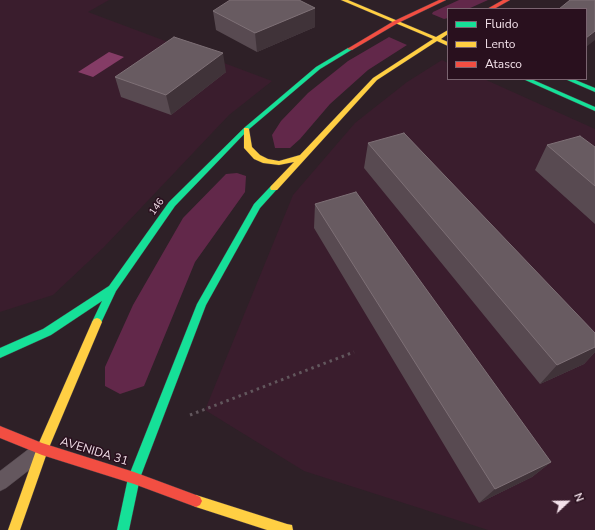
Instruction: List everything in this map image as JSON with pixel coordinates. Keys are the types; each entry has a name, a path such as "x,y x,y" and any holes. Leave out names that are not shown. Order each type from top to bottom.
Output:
{"main road":[{"path":"344,0 447,44"},
{"name":"146","path":"14,530 42,449 112,289 172,204 246,129 318,68 396,22 443,0"},
{"path":"492,8 507,0"},
{"path":"400,8 428,19"},
{"path":"123,530 134,478 206,298 257,206 375,79 435,38 446,28"},
{"path":"528,80 595,109"},
{"path":"570,80 595,90"},
{"path":"246,129 248,148 257,156 266,161 279,163 303,156"},
{"path":"0,353 47,332 112,289"},
{"name":"AVENIDA 31","path":"0,432 42,449 134,478 181,496 287,530"},
{"name":"AVENIDA 31","path":"181,496 215,517"}],"lane":[{"path":"0,482 42,449"}],"path":[{"path":"153,428 354,352"}],"shaded area":[{"path":"0,0 109,0 88,12 272,81 229,115 104,247 53,295 0,312"},
{"path":"459,0 488,0 470,8 447,8 447,18 444,19 432,14 433,12"},
{"path":"389,37 407,45 368,70 330,104 300,139 290,148 275,148 272,135 281,121 308,93 348,61"},
{"path":"109,52 124,57 93,77 78,72"},
{"path":"442,60 447,62 447,80 486,80 595,129 595,530 488,530 304,471 205,410 293,195 355,123 407,82"},
{"path":"237,173 246,176 245,192 195,262 144,386 120,394 105,386 105,367 133,305 183,218 226,174"}],"building":[{"path":"230,0 299,0 315,8 255,33 213,11"},
{"path":"570,0 595,0 595,31 587,37 587,8 560,8"},
{"path":"174,37 223,53 166,95 115,77"},
{"path":"404,133 595,333 595,347 557,365 368,143"},
{"path":"580,136 595,147 595,186 547,145"},
{"path":"356,192 551,462 495,489 315,204"}],"traffic: fast":[{"path":"97,322 112,289 172,204 246,129 318,68 350,49"},
{"path":"528,80 595,109"},
{"path":"570,80 595,90"},
{"path":"123,530 134,478 202,304 257,206 274,188"},
{"path":"0,353 47,332 112,289"}],"traffic: slow":[{"path":"344,0 447,44"},
{"path":"274,188 375,79 447,33"},
{"path":"246,129 248,148 257,157 266,161 279,163 303,157"},
{"path":"14,530 42,449 97,322"},
{"path":"196,501 287,530"}],"traffic: jam":[{"path":"350,49 396,22 443,0"},
{"path":"492,8 507,0"},
{"path":"0,432 42,449 134,478 196,501"}]}
